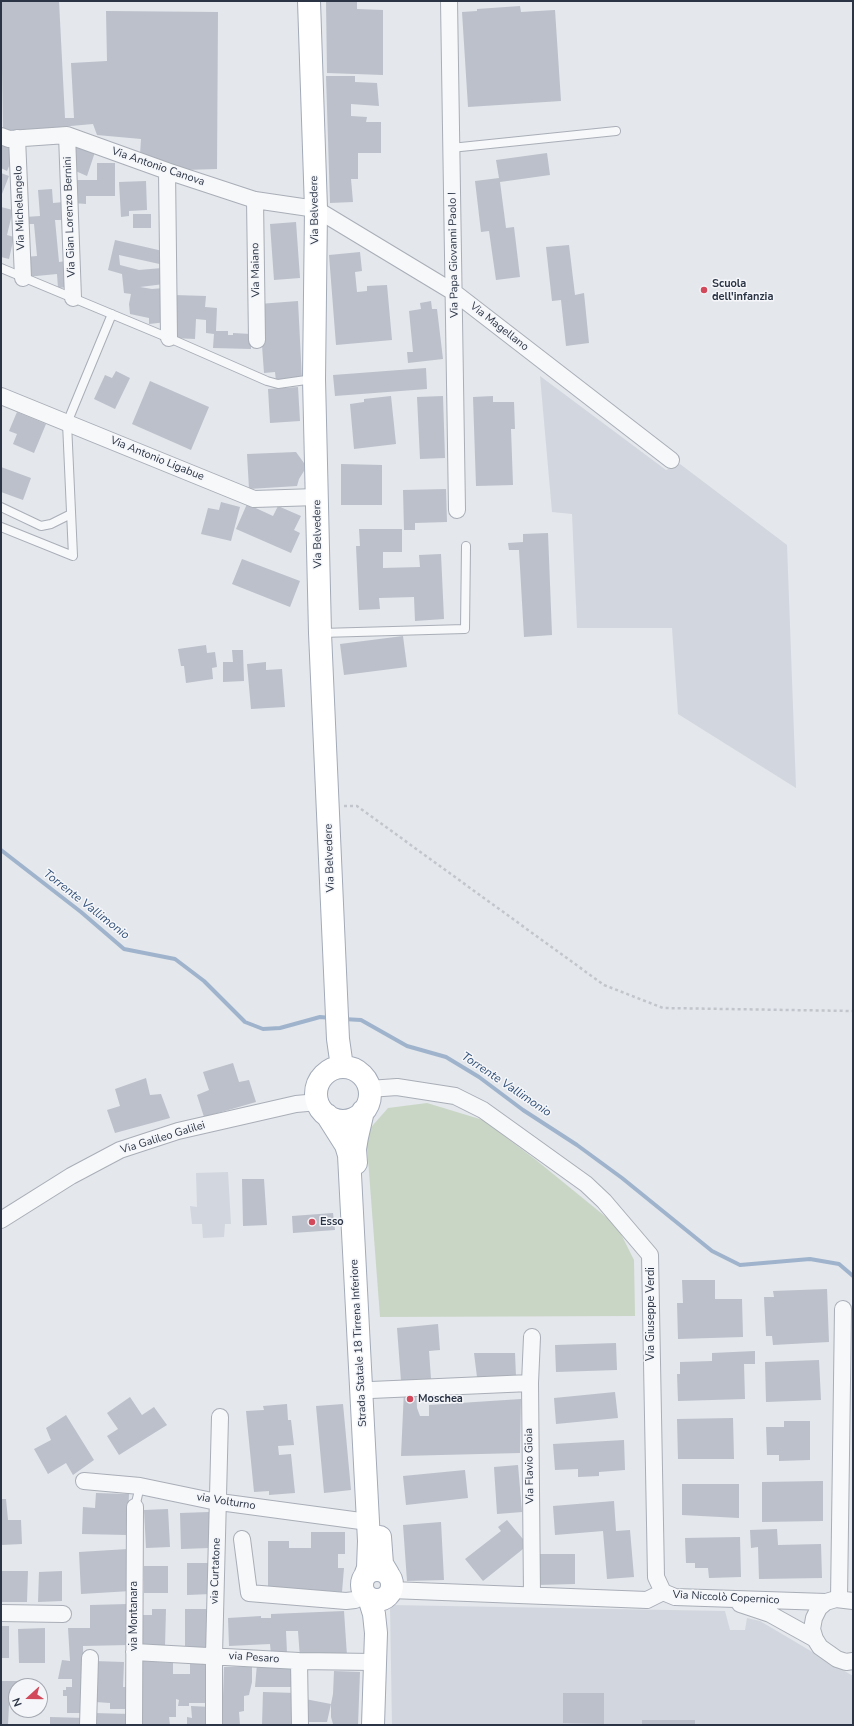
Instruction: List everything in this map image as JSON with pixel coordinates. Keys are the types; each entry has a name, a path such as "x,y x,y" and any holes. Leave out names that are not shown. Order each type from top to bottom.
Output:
{"main road":[{"name":"Via Belvedere","path":"309,1 316,209 314,379 320,632 338,1040 342,1067"},
{"path":"363,1111 352,1119 343,1121 334,1119 322,1109 318,1086 321,1078 331,1070 342,1067 350,1068 362,1076 369,1089"},
{"name":"Strada Statale 18 Tirrena Inferiore","path":"369,1089 369,1098 363,1111 355,1149 382,1564 375,1622 373,1725"},
{"name":"Strada Statale 18 Tirrena Inferiore","path":"322,1109 346,1145 349,1155 369,1557 378,1588"}],"street":[{"name":"Via Papa Giovanni Paolo I","path":"449,1 458,510"},
{"name":"Via Antonio Canova","path":"1,136 9,139 67,135 167,171 255,200 316,209"},
{"name":"Via Gian Lorenzo Bernini","path":"67,135 73,298"},
{"name":"Via Michelangelo","path":"17,138 23,278"},
{"path":"167,171 169,338"},
{"name":"Via Maiano","path":"255,200 257,340"},
{"name":"Via Magellano","path":"316,209 455,293 671,460"},
{"name":"Via Antonio Ligabue","path":"1,396 254,499 317,497"},
{"name":"Via Giuseppe Verdi","path":"369,1089 397,1087 455,1096 483,1110 586,1184 604,1201 650,1255 652,1272 650,1302 656,1577 663,1592"},
{"name":"Via Galileo Galilei","path":"1,1220 71,1176 120,1150 178,1131 296,1104 322,1109"},
{"path":"843,1309 839,1601 818,1608 812,1629 815,1639 820,1647 837,1659 851,1663"},
{"name":"Via Flavio Gioia","path":"532,1337 530,1383 532,1595"},
{"path":"371,1390 530,1383"},
{"name":"via Curtatone","path":"214,1725 214,1655 220,1417"},
{"name":"via Volturno","path":"84,1481 140,1486 218,1502 368,1522"},
{"name":"via Montanara","path":"134,1725 135,1507"},
{"name":"Via Niccolò Copernico","path":"242,1540 249,1593 346,1601 355,1600 378,1588 647,1600 663,1592 675,1597 839,1601"},
{"path":"723,1599 770,1614 815,1639"},
{"path":"1,1613 63,1614"},
{"name":"via Pesaro","path":"134,1652 214,1655 299,1661 375,1656"},
{"path":"88,1725 90,1658"},
{"path":"299,1661 300,1725"}],"lane":[{"path":"452,148 616,131"},
{"path":"1,268 169,338 267,381 278,384 314,379"},
{"path":"1,527 73,556 67,423 112,314"},
{"path":"1,507 41,526 51,524 71,514"},
{"path":"320,632 465,629 466,546"},
{"path":"135,1507 140,1486"}],"path":[{"path":"328,807 357,806 604,985 663,1008 853,1011"}],"shaded area":[{"path":"540,376 666,470 680,464 787,545 796,788 678,714 672,628 577,628 572,514 552,512"},
{"path":"228,1172 231,1224 225,1224 224,1237 203,1238 202,1224 192,1224 190,1206 197,1207 196,1173"},
{"path":"390,1605 725,1611 730,1630 745,1630 747,1618 760,1621 853,1676 853,1725 392,1725"}],"green space":[{"path":"427,1103 483,1120 536,1160 617,1226 634,1260 635,1316 380,1317 366,1133 388,1108"}],"building":[{"path":"1,1 59,1 65,118 74,118 71,63 107,61 106,11 218,12 217,169 185,170 140,155 141,139 97,135 93,124 3,132"},
{"path":"326,1 357,1 357,9 383,10 383,75 327,73"},
{"path":"520,6 521,12 555,10 561,101 468,107 462,12 477,11 477,9"},
{"path":"326,76 355,76 355,82 377,83 379,106 351,104 351,116 367,117 366,122 381,122 381,153 358,153 358,179 351,179 353,202 330,203"},
{"path":"1,144 16,150 7,171 1,168"},
{"path":"75,145 95,152 87,176 71,169"},
{"path":"547,153 550,175 500,182 506,228 514,227 520,277 496,280 489,231 481,232 475,181 499,178 496,160"},
{"path":"97,163 115,163 115,196 86,196 86,204 73,203 74,180 97,180"},
{"path":"1,173 9,176 2,194 1,194"},
{"path":"146,181 147,210 129,211 129,216 121,217 119,182"},
{"path":"52,189 53,203 64,202 65,220 55,220 59,262 66,261 68,287 58,288 57,274 26,277 24,257 37,256 34,224 25,224 25,217 40,216 38,190"},
{"path":"1,207 13,210 7,235 14,237 9,259 1,257"},
{"path":"133,214 151,214 151,228 133,228"},
{"path":"296,222 300,278 274,280 270,224"},
{"path":"115,240 167,252 164,265 119,255 120,265 139,270 162,268 164,284 140,287 152,289 164,288 167,322 149,324 149,318 130,314 129,304 131,294 124,293 122,274 108,270"},
{"path":"569,245 575,295 584,293 589,343 566,346 561,300 552,301 546,247"},
{"path":"360,252 362,271 355,272 357,292 367,291 367,286 387,285 392,340 336,345 329,255"},
{"path":"174,295 206,296 205,307 217,308 216,331 228,331 228,335 233,335 233,333 251,334 251,349 213,348 214,334 206,333 206,320 196,319 195,339 172,338"},
{"path":"298,301 302,380 276,381 275,372 264,373 259,304"},
{"path":"431,301 432,309 437,309 443,359 408,363 407,352 413,352 409,311 421,309 420,303"},
{"path":"426,368 427,389 335,396 333,375"},
{"path":"116,371 130,378 115,409 94,399 105,375 112,378"},
{"path":"150,381 209,407 191,450 132,424"},
{"path":"298,387 300,421 270,423 268,389"},
{"path":"391,396 396,444 354,449 350,404 364,402 364,399"},
{"path":"443,396 445,458 420,459 417,397"},
{"path":"493,396 493,402 514,402 515,429 511,429 513,485 476,486 473,397"},
{"path":"17,412 46,424 34,453 13,444 17,434 9,431"},
{"path":"296,452 304,463 304,471 297,486 249,489 247,454"},
{"path":"341,464 382,465 382,505 341,505"},
{"path":"1,467 31,478 23,500 1,492"},
{"path":"446,489 447,522 415,523 415,530 404,530 403,490"},
{"path":"221,502 240,507 231,541 201,534 208,508 219,510"},
{"path":"247,504 273,516 278,506 301,516 294,530 300,533 291,553 236,529"},
{"path":"359,529 402,529 402,552 383,552 383,568 420,567 419,555 441,554 444,619 415,621 414,597 379,598 380,609 359,610 356,546 360,546"},
{"path":"548,533 552,635 524,637 519,550 509,550 508,543 523,542 523,534"},
{"path":"242,559 300,581 290,607 232,584"},
{"path":"403,636 407,667 344,675 340,644"},
{"path":"206,645 207,653 215,652 217,667 212,668 213,679 186,683 184,666 181,666 178,649"},
{"path":"232,650 243,650 244,681 223,682 223,662 233,662"},
{"path":"266,662 266,670 282,669 285,707 251,709 247,664"},
{"path":"233,1063 239,1082 249,1080 256,1102 204,1117 197,1095 209,1090 203,1072"},
{"path":"146,1078 150,1095 161,1094 170,1118 115,1133 107,1110 120,1106 115,1089"},
{"path":"242,1179 264,1179 267,1225 243,1226"},
{"path":"333,1213 335,1230 293,1233 292,1216"},
{"path":"682,1280 715,1280 715,1299 742,1299 743,1337 678,1339 677,1303 683,1303"},
{"path":"827,1289 829,1342 773,1345 772,1336 766,1336 764,1297 774,1297 773,1291"},
{"path":"438,1324 440,1350 429,1351 431,1379 401,1381 397,1328"},
{"path":"616,1343 617,1370 556,1372 555,1345"},
{"path":"755,1351 755,1364 744,1364 745,1399 678,1401 677,1374 680,1374 680,1362 712,1361 712,1353"},
{"path":"474,1353 515,1353 516,1377 477,1377"},
{"path":"819,1360 821,1400 766,1402 765,1362"},
{"path":"416,1389 417,1408 420,1416 429,1416 429,1405 521,1399 520,1453 401,1456 404,1390"},
{"path":"615,1392 618,1418 556,1424 554,1398"},
{"path":"130,1397 142,1415 154,1407 167,1425 119,1455 107,1436 118,1429 107,1413"},
{"path":"287,1404 288,1420 291,1420 294,1445 278,1446 279,1455 291,1454 295,1493 269,1495 269,1491 254,1492 246,1411 264,1410 263,1406"},
{"path":"343,1404 351,1490 324,1493 316,1406"},
{"path":"66,1415 94,1460 73,1475 66,1463 48,1474 34,1449 51,1440 46,1428"},
{"path":"733,1418 734,1459 678,1459 677,1419"},
{"path":"784,1421 810,1421 810,1460 779,1461 779,1455 767,1455 766,1427 784,1427"},
{"path":"624,1440 625,1470 599,1472 599,1476 578,1477 578,1469 555,1470 553,1444"},
{"path":"518,1465 522,1512 497,1514 494,1467"},
{"path":"465,1470 468,1498 406,1505 403,1476"},
{"path":"823,1481 823,1521 762,1522 762,1482"},
{"path":"682,1484 739,1484 739,1518 682,1515"},
{"path":"96,1493 129,1494 127,1535 82,1534 83,1507 95,1508"},
{"path":"1,1499 6,1499 8,1520 21,1520 22,1544 1,1545"},
{"path":"614,1501 616,1531 630,1530 634,1577 607,1579 603,1531 555,1535 553,1506"},
{"path":"168,1509 170,1547 146,1548 144,1510"},
{"path":"209,1512 210,1548 181,1549 180,1513"},
{"path":"507,1520 528,1545 483,1581 465,1559 501,1531 498,1527"},
{"path":"441,1522 444,1580 407,1581 403,1525"},
{"path":"777,1529 778,1545 821,1544 822,1578 759,1579 758,1547 751,1548 750,1530"},
{"path":"311,1532 345,1532 345,1554 338,1554 338,1568 344,1568 342,1592 268,1588 268,1541 289,1541 289,1548 311,1548"},
{"path":"740,1537 741,1577 709,1578 708,1568 695,1568 695,1563 686,1563 685,1538"},
{"path":"128,1549 131,1591 81,1594 79,1552"},
{"path":"537,1554 575,1554 575,1584 537,1585"},
{"path":"187,1563 211,1563 211,1594 187,1595"},
{"path":"144,1566 168,1566 168,1593 144,1593"},
{"path":"1,1571 28,1571 27,1602 1,1602"},
{"path":"62,1571 62,1601 38,1602 39,1572"},
{"path":"128,1604 129,1645 83,1646 84,1713 67,1713 67,1696 63,1696 63,1690 66,1690 66,1687 72,1687 72,1679 58,1679 62,1660 70,1661 68,1628 90,1628 90,1605"},
{"path":"152,1609 166,1609 165,1647 139,1646 140,1615 152,1615"},
{"path":"185,1609 210,1609 210,1649 185,1649"},
{"path":"344,1611 347,1656 300,1658 298,1631 286,1631 287,1653 271,1654 270,1644 229,1646 228,1618 261,1616 261,1618 271,1618 271,1614"},
{"path":"1,1626 9,1626 9,1658 1,1658"},
{"path":"45,1628 45,1663 19,1663 18,1629"},
{"path":"94,1661 124,1662 123,1687 129,1687 130,1709 110,1709 110,1703 95,1702"},
{"path":"141,1661 173,1663 173,1674 190,1674 190,1663 211,1663 211,1703 189,1703 189,1706 178,1706 179,1700 176,1699 176,1717 169,1717 170,1725 140,1725"},
{"path":"257,1664 294,1667 294,1687 255,1687"},
{"path":"252,1666 252,1682 249,1695 244,1696 244,1711 239,1712 240,1725 222,1725 224,1667"},
{"path":"334,1671 360,1672 358,1725 333,1724 331,1717"},
{"path":"1,1681 8,1681 8,1725 1,1725"},
{"path":"263,1692 296,1693 295,1725 262,1725"},
{"path":"563,1693 604,1693 604,1724 563,1723"},
{"path":"305,1699 331,1704 327,1722 305,1722"},
{"path":"191,1706 211,1707 211,1725 187,1725 187,1717 192,1718"},
{"path":"93,1713 130,1714 130,1725 93,1725"},
{"path":"50,1717 85,1718 85,1725 50,1725"},
{"path":"642,1720 695,1720 695,1725 642,1725"}],"waterway":[{"name":"Torrente Vallimonio","path":"1,850 81,912 124,949 175,959 204,981 245,1022 263,1029 280,1028 320,1017 331,1018"},
{"name":"Torrente Vallimonio","path":"343,1019 361,1020 407,1046 446,1057 479,1077 523,1110 577,1145 622,1178 712,1251 740,1265 810,1259 839,1264 853,1276"}],"place":[{"name":"Scuola dell'infanzia","path":"704,290"},
{"name":"Esso","path":"312,1222"},
{"name":"Moschea","path":"410,1399"}]}
